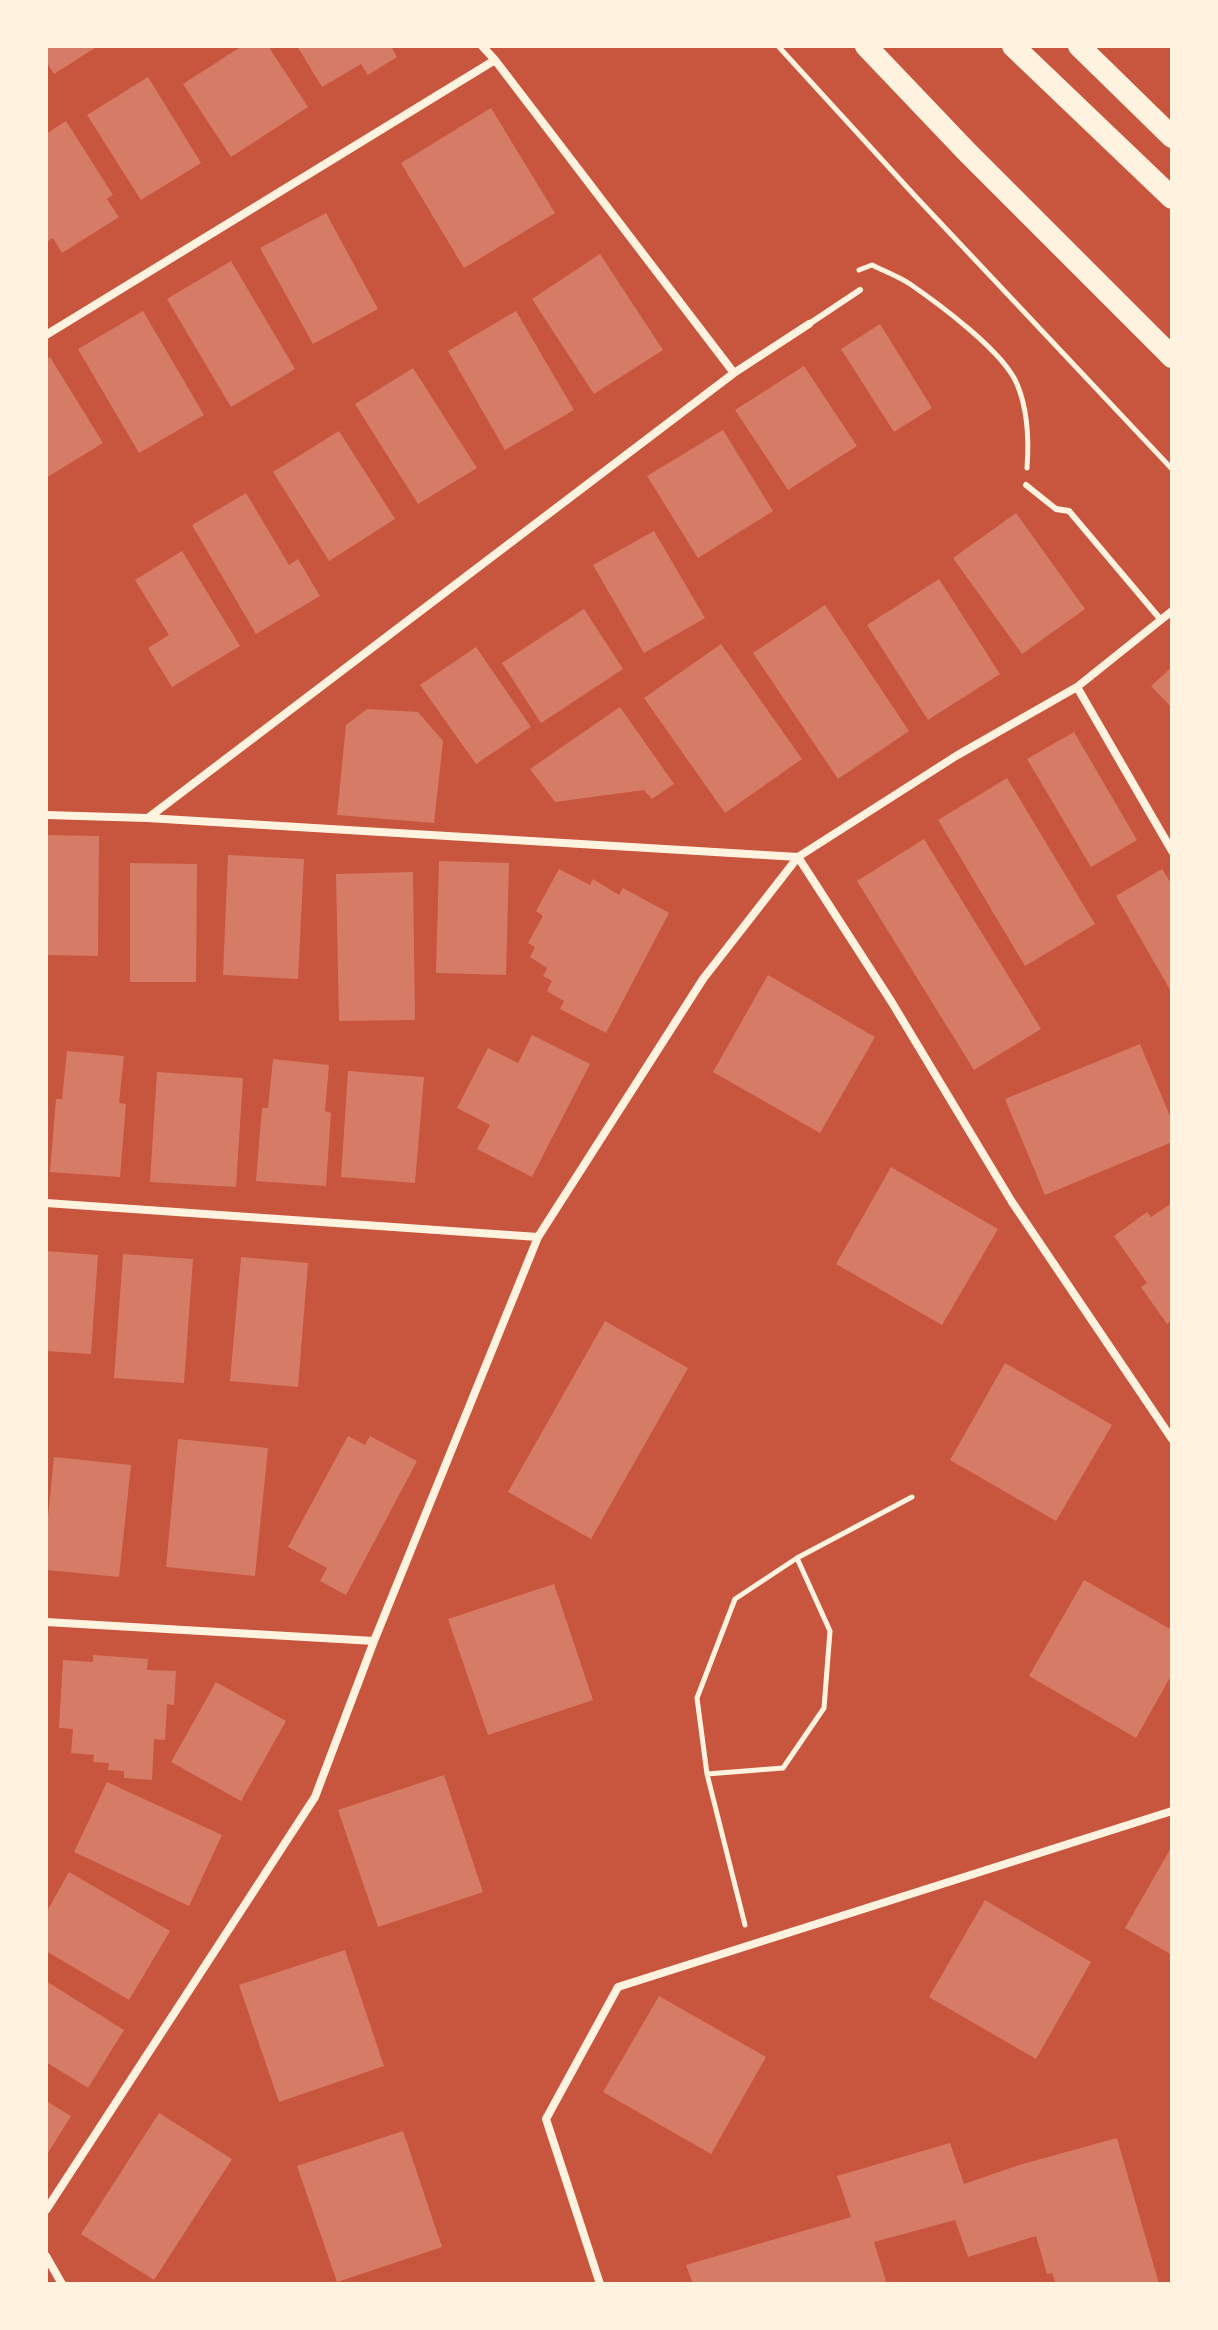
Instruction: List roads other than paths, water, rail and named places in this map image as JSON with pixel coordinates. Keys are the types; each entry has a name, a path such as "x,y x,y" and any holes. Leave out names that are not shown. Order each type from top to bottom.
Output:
{"highway":[{"path":"866,46 1172,357"},
{"path":"1013,46 1172,198"},
{"path":"1079,46 1172,137"},
{"path":"1092,46 1172,137"}],"street":[{"path":"482,46 734,373"},
{"path":"46,335 495,60"},
{"path":"147,818 734,373 809,324"},
{"path":"46,2210 315,1797 374,1641 538,1237 703,979 798,857 956,756 1077,687 1172,611"},
{"path":"1077,687 1172,851"},
{"path":"46,815 147,818 798,857"},
{"path":"798,857 891,1001 1012,1202 1172,1439"},
{"path":"46,1203 538,1237"},
{"path":"46,1622 374,1641"},
{"path":"600,2284 546,2119 618,1987 1172,1811"},
{"path":"46,2256 62,2284"}],"lane":[{"path":"809,324 860,290"},
{"path":"1026,485 1056,509 1069,511 1161,620"}]}
